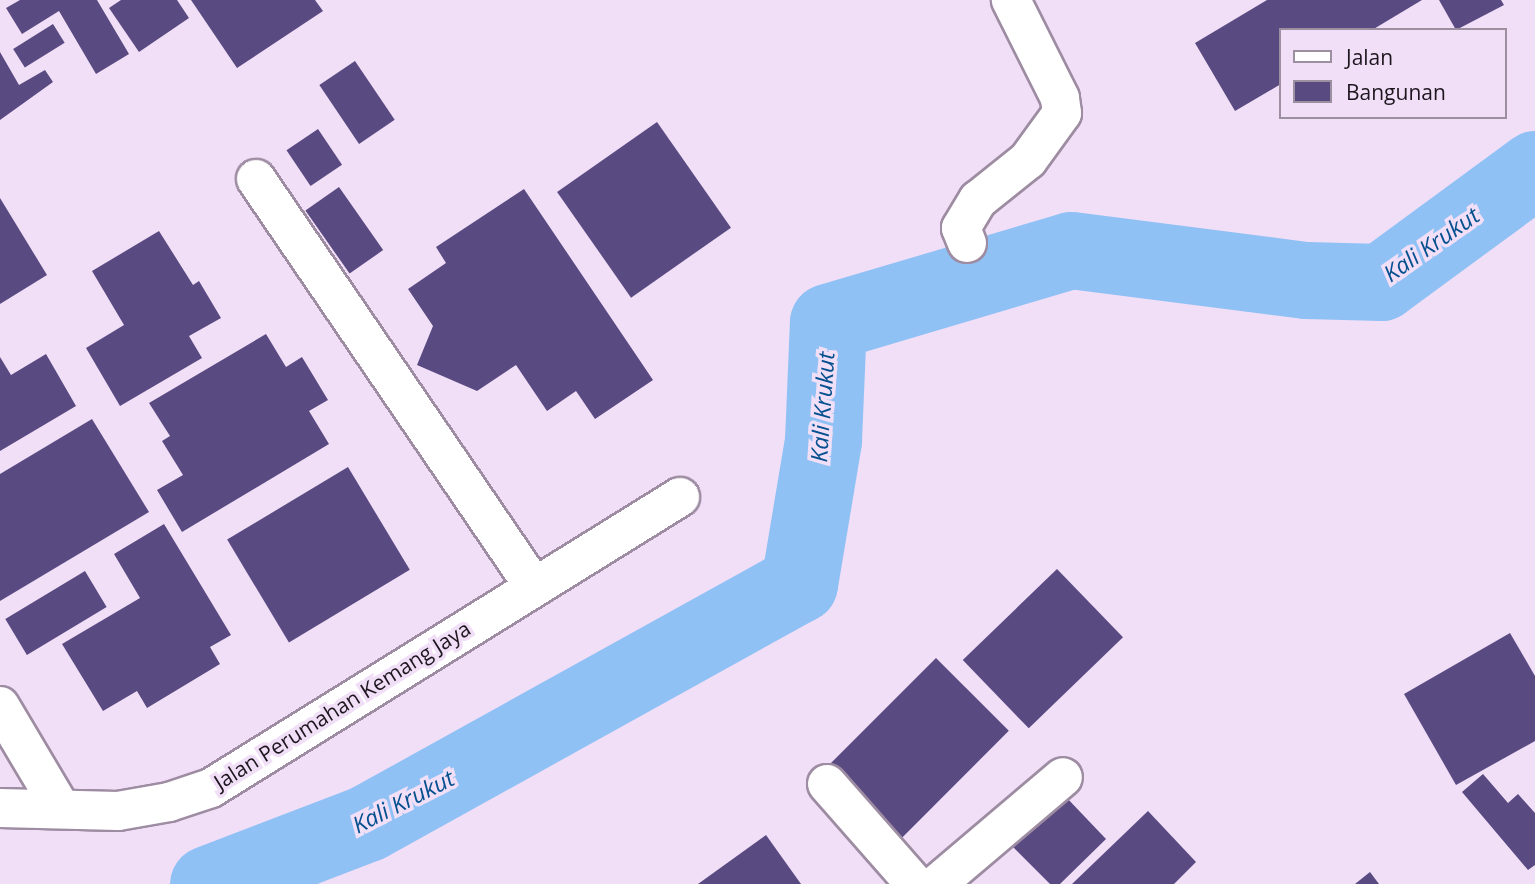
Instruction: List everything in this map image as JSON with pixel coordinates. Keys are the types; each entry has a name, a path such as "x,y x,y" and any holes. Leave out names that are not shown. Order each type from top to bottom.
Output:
{"street":[{"path":"967,243 961,228 978,200 1028,160 1062,113 1060,98 1012,0"},
{"path":"256,179 533,585"},
{"name":"Jalan Perumahan Kemang Jaya","path":"0,808 60,807 118,811 169,802 211,788 533,585 680,497"},
{"path":"0,706 60,807"},
{"path":"937,884 1063,777"},
{"path":"827,784 915,884"}],"building":[{"path":"20,0 97,0 129,54 96,74 59,11 22,34 6,8"},
{"path":"121,0 177,0 189,18 139,52 109,8"},
{"path":"191,0 315,0 323,11 237,68"},
{"path":"1267,0 1422,0 1375,28 1280,28 1280,85 1235,111 1195,43"},
{"path":"1439,0 1501,0 1504,5 1460,28 1455,28"},
{"path":"53,24 65,43 25,68 13,49"},
{"path":"0,52 19,85 45,70 53,82 0,120"},
{"path":"355,61 395,120 359,144 319,85"},
{"path":"657,122 731,228 631,298 557,192"},
{"path":"318,129 342,165 311,186 286,150"},
{"path":"339,187 383,250 350,274 305,211"},
{"path":"524,189 653,380 595,419 576,391 547,411 516,365 477,391 417,365 433,326 408,289 446,263 436,247"},
{"path":"0,198 47,275 0,304"},
{"path":"159,231 193,285 199,281 221,318 189,336 202,358 120,406 86,348 124,325 92,271"},
{"path":"266,334 286,367 302,357 328,400 309,411 329,444 182,532 157,490 183,475 162,441 170,436 149,403"},
{"path":"46,354 76,406 0,451 0,357 11,375"},
{"path":"92,419 149,512 0,601 0,474"},
{"path":"348,467 410,570 289,642 227,540"},
{"path":"164,524 231,635 210,647 220,664 147,708 137,691 103,711 62,644 140,598 114,554"},
{"path":"1057,569 1123,637 1029,728 963,660"},
{"path":"85,571 107,607 27,655 5,619"},
{"path":"1510,633 1535,676 1535,741 1456,785 1404,694"},
{"path":"936,658 1009,731 899,841 826,768"},
{"path":"1483,774 1508,803 1518,794 1535,813 1535,865 1528,870 1462,792"},
{"path":"1065,796 1106,839 1060,884 1050,884 1013,847"},
{"path":"1148,811 1196,862 1174,884 1072,884"},
{"path":"766,835 801,884 698,884"},
{"path":"1370,872 1379,884 1355,884"}],"waterway":[{"name":"Kali Krukut","path":"208,884 367,823 799,584 823,440 828,322 1071,250 1306,280 1381,282 1535,169"}]}
